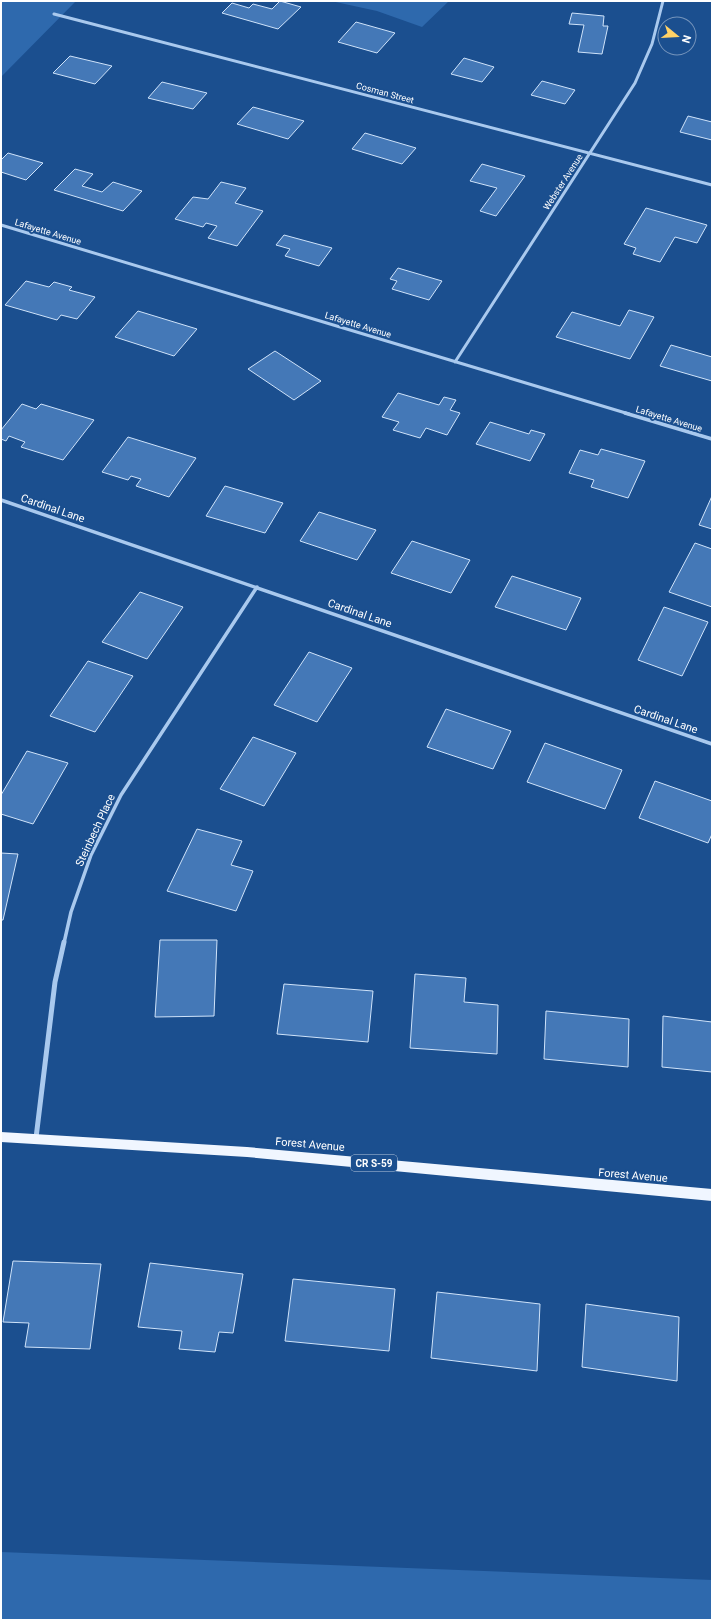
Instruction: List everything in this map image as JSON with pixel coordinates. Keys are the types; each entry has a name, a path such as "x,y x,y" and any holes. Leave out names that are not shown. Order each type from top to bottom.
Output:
{"main road":[{"name":"Forest Avenue","path":"1,1138 247,1152 712,1195"}],"street":[{"name":"Webster Avenue","path":"455,362 635,83 652,44 663,1"},
{"name":"Cosman Street","path":"54,14 712,185"},
{"name":"Lafayette Avenue","path":"1,225 712,439"},
{"name":"Cardinal Lane","path":"1,500 712,744"},
{"name":"Steinbech Place","path":"36,1139 55,982 70,912 91,855 121,795 257,587"}],"shaded area":[{"path":"1,1 76,1 1,77"},
{"path":"331,1 449,1 422,27 377,11"},
{"path":"1,1552 712,1580 712,1620 1,1620"}],"building":[{"path":"280,1 301,7 278,29 222,13 232,3 249,8 253,4 272,9"},
{"path":"572,13 604,16 603,26 608,26 602,54 578,52 584,25 569,24"},
{"path":"356,22 395,33 377,53 338,42"},
{"path":"70,56 112,66 95,84 53,73"},
{"path":"464,58 494,67 482,82 451,74"},
{"path":"542,81 575,90 565,104 531,95"},
{"path":"162,82 207,93 193,109 148,98"},
{"path":"253,107 304,121 288,139 237,124"},
{"path":"688,116 712,122 712,140 680,132"},
{"path":"365,133 416,148 402,164 352,149"},
{"path":"8,153 43,163 26,180 1,172 1,160"},
{"path":"482,164 525,176 496,216 480,211 497,188 470,181"},
{"path":"75,169 93,174 82,186 102,192 113,182 142,191 123,211 54,190"},
{"path":"221,182 246,188 235,203 263,211 237,246 208,238 217,226 206,223 203,227 175,219 193,197 208,199"},
{"path":"646,208 707,225 697,243 675,237 660,262 633,254 636,248 624,244"},
{"path":"284,235 332,248 319,266 285,256 290,249 276,245"},
{"path":"398,268 442,281 429,300 392,289 397,281 390,279"},
{"path":"26,281 49,287 54,282 72,287 69,290 95,297 77,319 61,315 57,320 5,305"},
{"path":"629,310 654,317 630,359 556,337 572,312 620,326"},
{"path":"138,311 197,329 174,356 115,337"},
{"path":"671,345 712,357 712,381 660,366"},
{"path":"275,351 321,381 294,400 248,369"},
{"path":"398,393 439,405 444,397 456,400 450,410 460,413 447,435 426,428 420,438 393,430 399,422 382,417"},
{"path":"22,404 36,409 41,404 94,420 63,460 21,447 25,442 9,436 6,441 1,439 1,430"},
{"path":"490,422 529,434 531,430 545,434 530,461 476,444"},
{"path":"128,437 196,458 169,497 136,486 141,479 131,476 128,480 102,472"},
{"path":"601,449 645,461 628,498 591,487 594,480 569,473 580,450 598,455"},
{"path":"225,486 283,503 265,533 206,516"},
{"path":"712,496 712,529 699,525"},
{"path":"319,512 376,530 357,560 300,541"},
{"path":"412,541 470,560 451,593 391,573"},
{"path":"695,543 712,549 712,607 669,592"},
{"path":"512,576 581,598 566,630 495,607"},
{"path":"140,592 183,607 147,659 102,642"},
{"path":"664,607 708,622 682,676 638,660"},
{"path":"309,652 352,668 317,722 274,705"},
{"path":"88,661 133,676 95,732 50,716"},
{"path":"446,709 511,731 493,769 427,747"},
{"path":"253,737 296,753 264,806 220,789"},
{"path":"545,743 622,770 605,809 527,782"},
{"path":"27,751 68,763 33,824 1,814 1,795"},
{"path":"655,781 712,801 712,834 708,843 639,818"},
{"path":"197,829 242,841 231,865 253,871 236,911 167,891"},
{"path":"1,853 18,854 3,920 1,920"},
{"path":"160,940 217,940 214,1016 155,1017"},
{"path":"415,974 466,978 464,1002 498,1005 497,1054 410,1048"},
{"path":"284,984 373,991 368,1042 277,1034"},
{"path":"546,1011 629,1019 628,1067 544,1059"},
{"path":"663,1016 712,1022 712,1072 662,1067"},
{"path":"13,1261 101,1264 90,1349 25,1347 29,1323 3,1322"},
{"path":"150,1263 243,1274 233,1333 219,1332 215,1352 179,1349 182,1331 138,1327"},
{"path":"293,1279 395,1289 389,1351 285,1341"},
{"path":"437,1292 540,1304 537,1371 431,1358"},
{"path":"586,1304 679,1317 677,1381 582,1367"}]}
